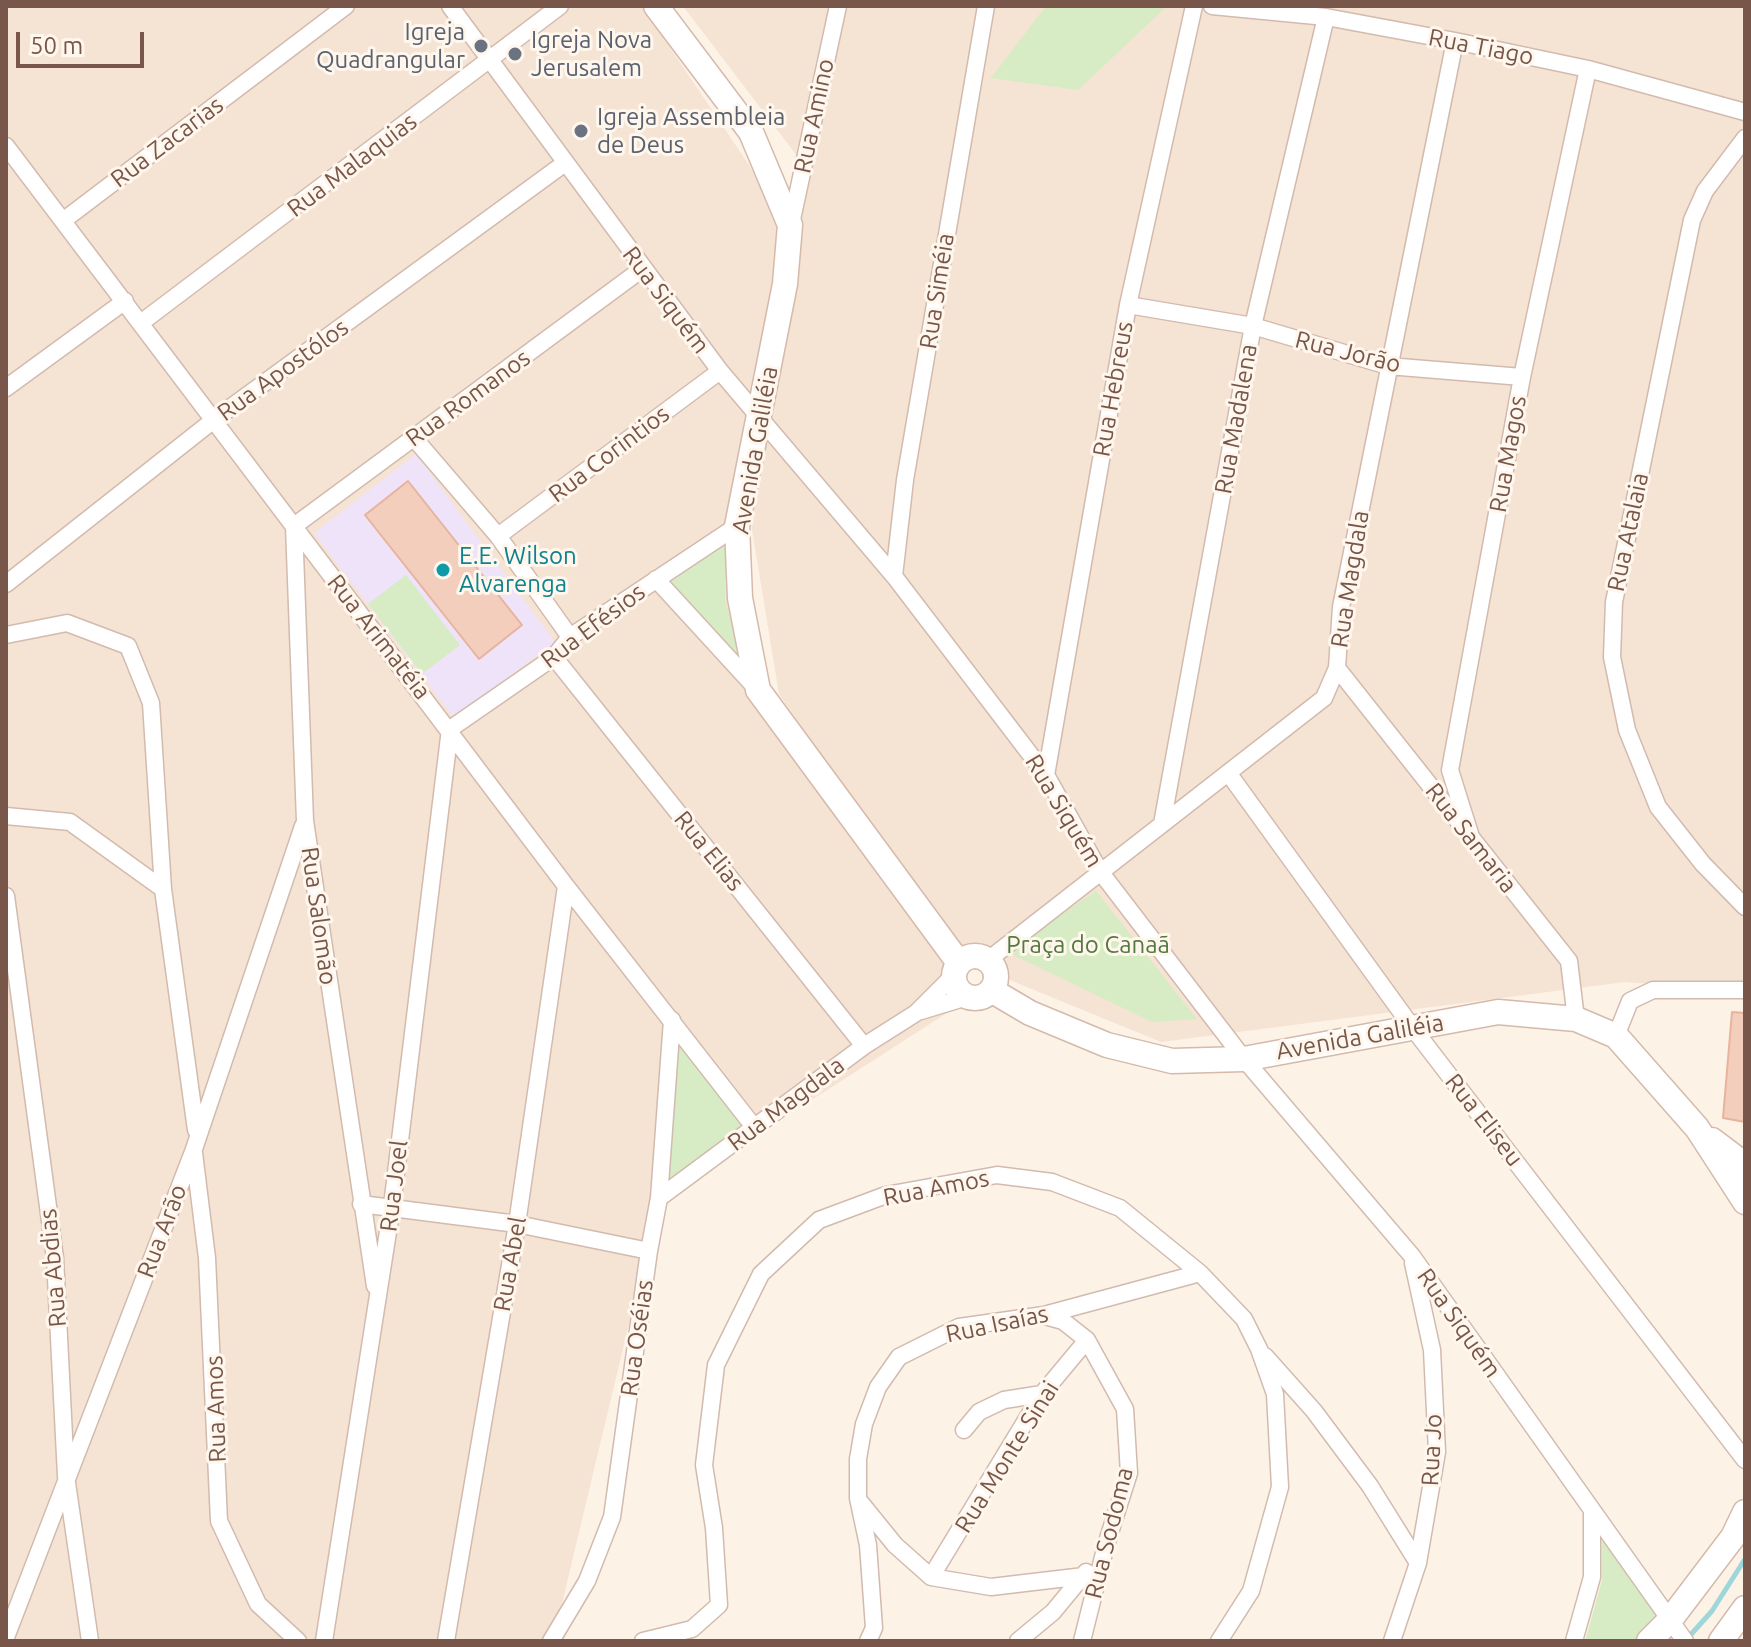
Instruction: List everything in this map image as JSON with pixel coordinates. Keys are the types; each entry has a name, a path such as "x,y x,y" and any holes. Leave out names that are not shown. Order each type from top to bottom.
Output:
{"main road":[{"name":"Avenida Galiléia","path":"656,6 751,132 790,225 785,284 737,526 740,598 758,690 956,969"},
{"path":"973,956 988,960 996,975 979,993 957,988 956,969 973,956"},
{"name":"Avenida Galiléia","path":"979,993 1107,1045 1172,1061 1244,1059 1498,1012 1576,1019 1616,1036 1697,1128 1745,1202"},
{"name":"Avenida Galiléia","path":"1697,1128 1745,1165"},
{"path":"1649,1641 1678,1631 1745,1512"},
{"path":"1721,1641 1745,1608"}],"street":[{"name":"Rua Zacarias","path":"64,220 346,6"},
{"name":"Rua Siquém","path":"450,6 720,371 894,576 1046,775 1099,870 1244,1059 1412,1256 1678,1631"},
{"name":"Rua Malaquias","path":"142,322 492,61 560,6"},
{"name":"Rua Amino","path":"790,225 838,6"},
{"name":"Rua Siméia","path":"894,576 905,480 986,6"},
{"name":"Rua Hebreus","path":"1046,775 1128,305 1194,6"},
{"name":"Rua Tiago","path":"1212,6 1326,17 1455,41 1588,69 1745,112"},
{"name":"Rua Madalena","path":"1162,824 1253,326 1326,17"},
{"name":"Rua Magdala","path":"988,960 1099,870 1229,774 1324,698 1337,668 1341,607 1455,41"},
{"name":"Rua Magos","path":"1472,840 1450,770 1522,377 1588,69"},
{"name":"Rua Atalaia","path":"1745,138 1705,191 1692,220 1614,602 1612,657 1627,730 1658,807 1703,864 1745,907"},
{"name":"Rua Arimatéia","path":"6,146 566,886 754,1127"},
{"name":"Rua Apostólos","path":"6,584 215,419 565,163"},
{"name":"Rua Romanos","path":"294,526 642,269"},
{"path":"6,388 125,301"},
{"name":"Rua Jorão","path":"1128,305 1253,326 1388,366 1522,377"},
{"name":"Rua Corintios","path":"498,536 720,371"},
{"path":"414,438 498,536 570,637"},
{"name":"Rua Salomão","path":"294,526 305,821 378,1304"},
{"name":"Rua Efésios","path":"450,729 554,657 570,637 737,526"},
{"path":"656,579 758,690"},
{"path":"6,635 67,623 128,646 151,703 163,889 197,1134"},
{"name":"Rua Elias","path":"554,657 864,1046"},
{"name":"Rua Samaria","path":"1337,668 1569,961 1576,1019"},
{"name":"Rua Joel","path":"324,1641 392,1206 450,729"},
{"name":"Rua Eliseu","path":"1229,774 1412,1027 1745,1460"},
{"path":"6,816 70,822 163,889"},
{"name":"Rua Arão","path":"6,1637 193,1152 305,821"},
{"name":"Rua Abel","path":"446,1641 517,1224 566,886"},
{"name":"Rua Abdias","path":"6,896 55,1258 66,1476 90,1641"},
{"name":"Rua Magdala","path":"916,1013 956,969"},
{"path":"1616,1036 1630,1001 1653,990 1745,990"},
{"name":"Rua Magdala","path":"659,1198 864,1046 916,1013 979,993"},
{"name":"Rua Oséias","path":"551,1641 587,1581 612,1517 659,1198 672,1020"},
{"name":"Rua Amos","path":"193,1152 209,1288 219,1521 258,1604 298,1641"},
{"name":"Rua Amos","path":"643,1641 692,1629 719,1605 704,1465 716,1365 761,1274 819,1220 886,1195 997,1175 1052,1182 1120,1208 1200,1273 1244,1319 1259,1349 1275,1394 1280,1487 1251,1591 1219,1641"},
{"path":"361,1204 517,1224 649,1251"},
{"name":"Rua Jo","path":"1392,1641 1410,1595 1418,1563 1437,1452 1432,1350 1412,1256"},
{"name":"Rua Isaías","path":"868,1641 874,1628 868,1545 858,1498 858,1459 864,1424 878,1387 899,1357 959,1327 1044,1315 1200,1273"},
{"name":"Rua Sodoma","path":"1044,1315 1063,1321 1087,1340 1125,1409 1129,1473 1106,1545 1082,1641"},
{"name":"Rua Monte Sinai","path":"931,1577 1042,1394 1087,1340"},
{"name":"Rua Amos","path":"1259,1349 1314,1411 1361,1473 1418,1563"},
{"path":"964,1430 979,1412 1004,1400 1042,1394"},
{"path":"858,1498 895,1545 931,1577 991,1587 1084,1576"},
{"path":"1574,1641 1592,1577 1592,1511"},
{"path":"1018,1641 1053,1612 1106,1545"}],"shaded area":[{"path":"6,6 642,6 790,226 738,527 757,691 975,995 659,1198 553,1641 6,1641"},
{"path":"683,6 1745,6 1745,991 1625,982 1161,1042 1005,978 962,966 779,694 748,505 810,173"},
{"path":"416,454 555,642 454,718 314,533"}],"green space":[{"path":"1046,6 1167,6 1078,90 991,78"},
{"path":"730,536 725,562 725,600 746,672 666,575"},
{"path":"406,575 460,645 422,674 368,604"},
{"name":"Praça do Canaã","path":"1096,891 1197,1019 1152,1022 1007,952"},
{"path":"676,1034 748,1126 666,1186"},
{"path":"1602,1532 1661,1619 1640,1641 1585,1641 1602,1580"}],"building":[{"name":"E.E. Wilson Alvarenga","path":"408,481 522,625 479,659 365,515"},
{"path":"1732,1012 1745,1013 1745,1122 1723,1118"}],"waterway":[{"path":"1686,1640 1712,1611 1745,1559"}],"place":[{"name":"Igreja Quadrangular","path":"481,46"},
{"name":"Igreja Nova Jerusalem","path":"515,54"},
{"name":"Igreja Assembleia de Deus","path":"581,131"},
{"name":"E.E. Wilson Alvarenga","path":"443,570"}]}
